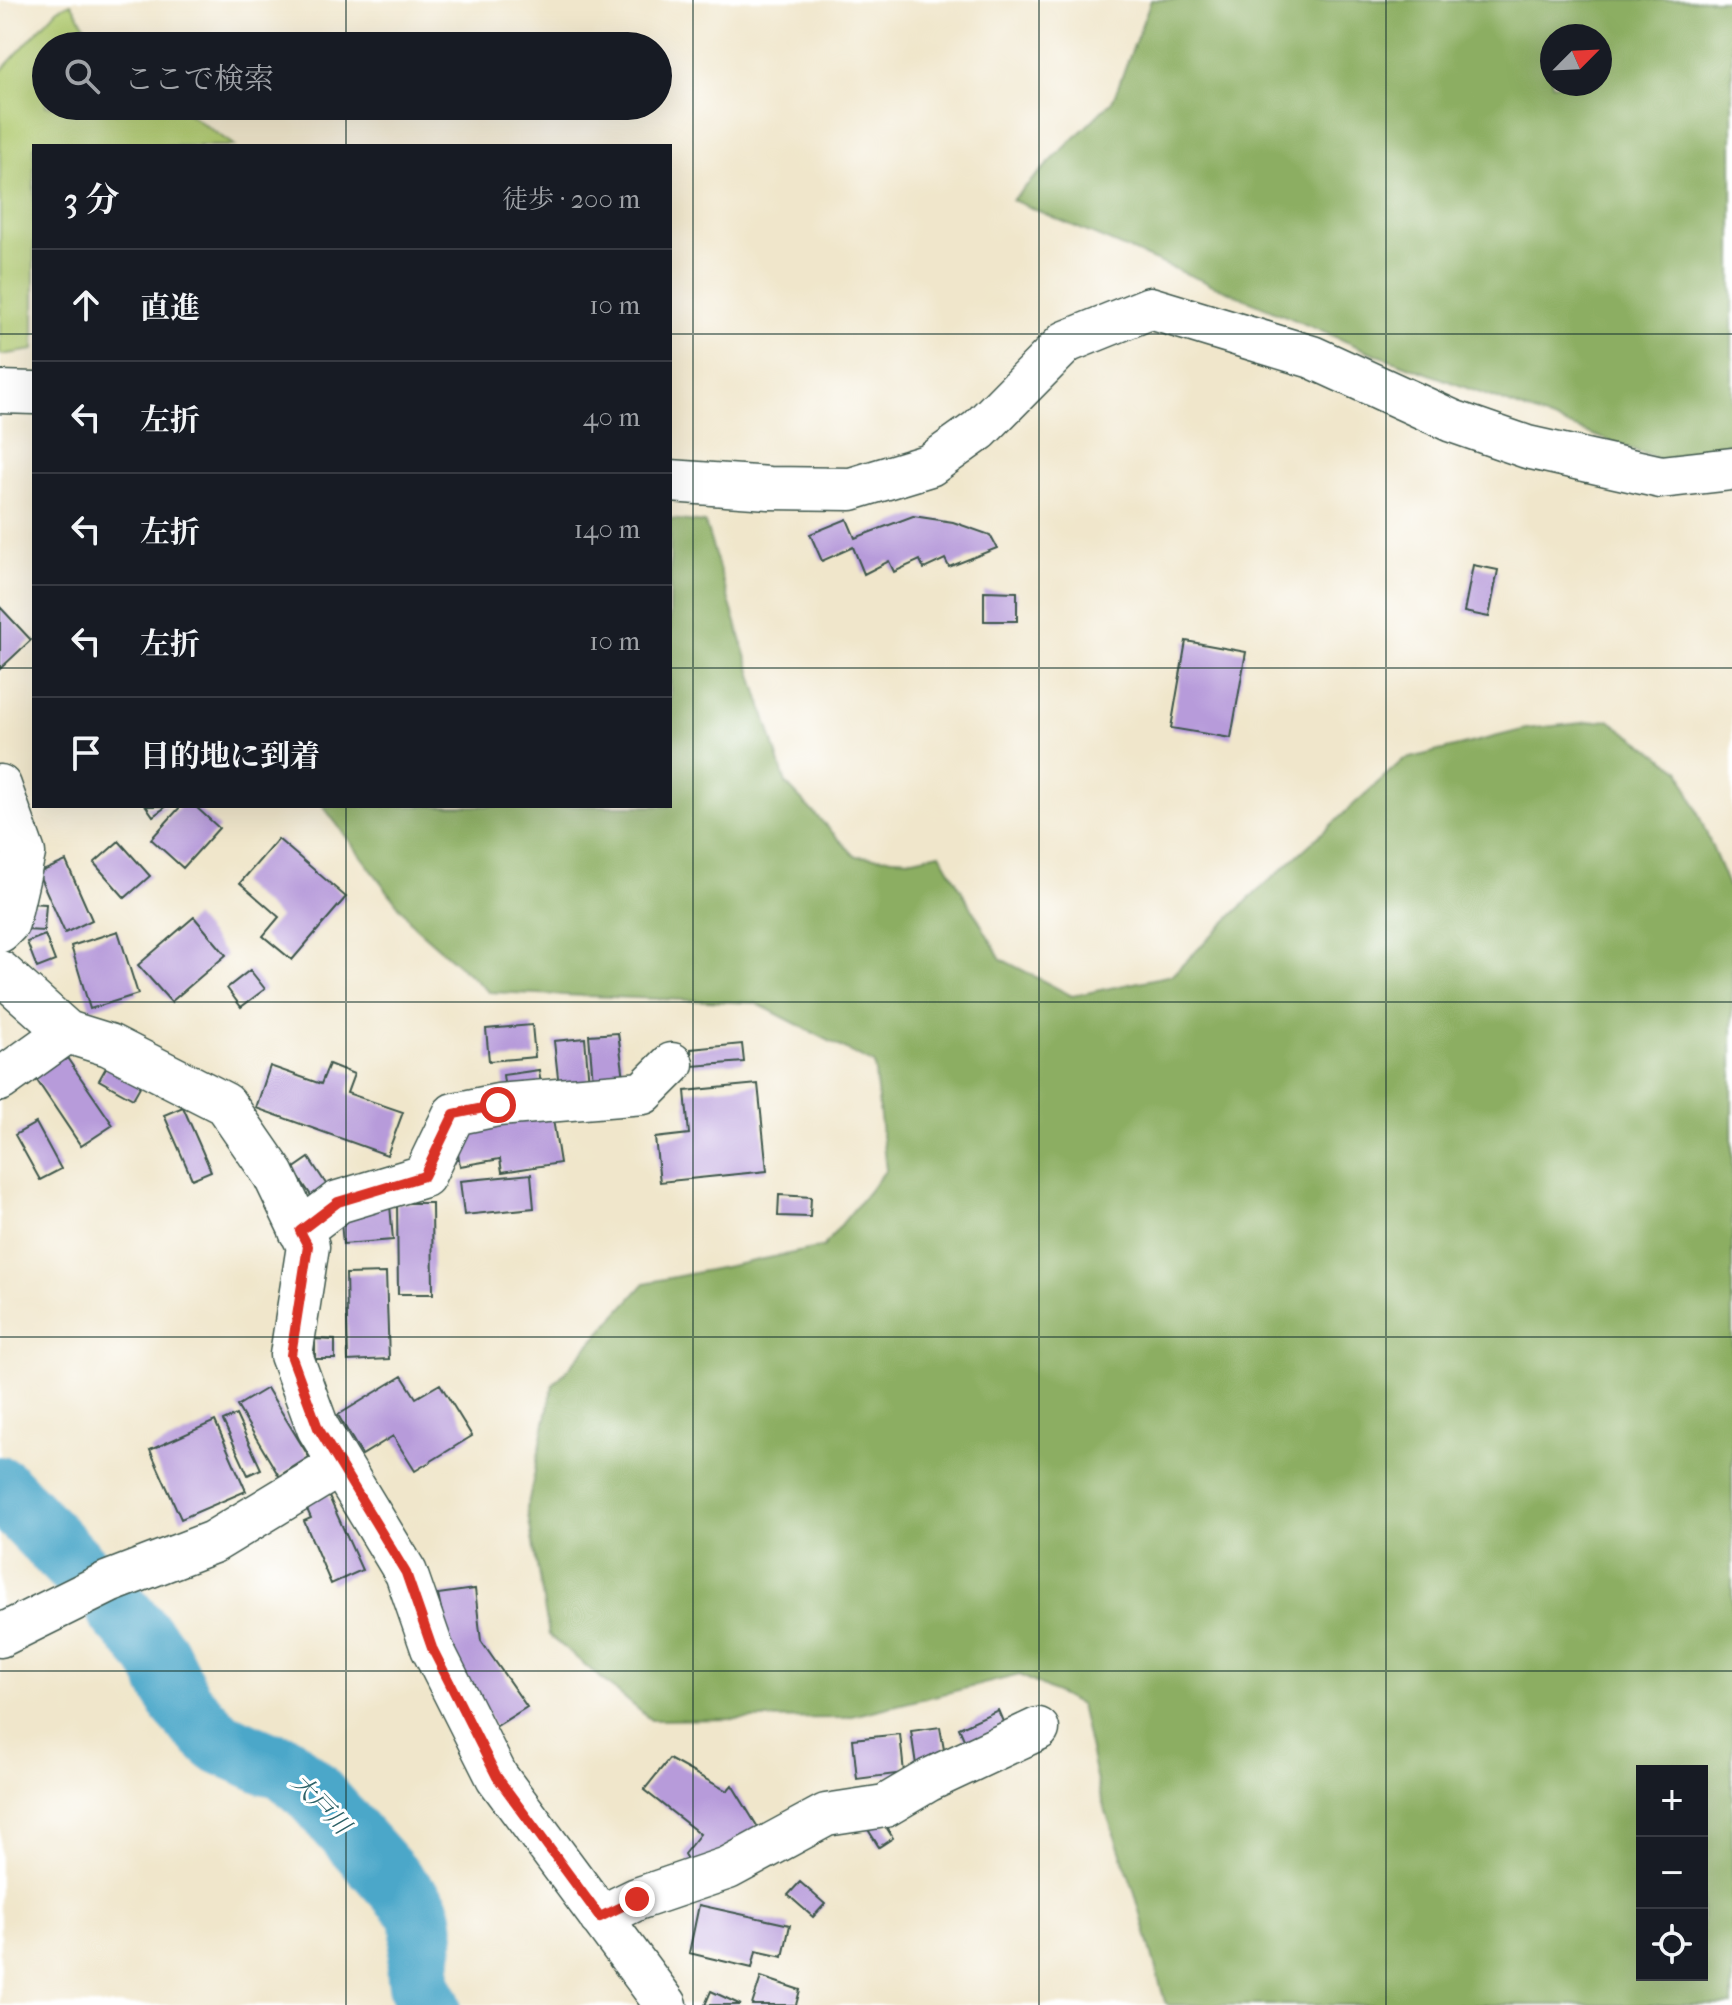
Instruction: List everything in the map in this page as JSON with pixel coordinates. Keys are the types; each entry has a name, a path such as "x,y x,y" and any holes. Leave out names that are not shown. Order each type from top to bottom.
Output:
{"street":[{"path":"672,481 769,488 851,489 930,465 979,430 1066,342 1150,308 1312,357 1452,421 1527,447 1661,477 1732,469"},
{"path":"0,392 32,393"},
{"path":"0,786 24,853 8,923 0,931"},
{"path":"0,972 67,1032 109,1045 225,1104 274,1175 308,1246 291,1355 318,1428 406,1573 432,1648 497,1777 666,2005"},
{"path":"0,1080 67,1032"},
{"path":"300,1231 338,1202 424,1176 454,1114 498,1105 643,1093 672,1064"},
{"path":"0,1636 109,1582 213,1542 340,1465"},
{"path":"600,1917 637,1899 728,1868 826,1815 885,1806 929,1780 1038,1729"}],"green space":[{"path":"1151,0 1732,0 1732,443 1666,462 1373,353 1012,200 1113,100"},
{"path":"71,3 89,32 37,32 58,9"},
{"path":"32,37 32,120 197,120 232,144 32,144 32,350 0,355 0,72"},
{"path":"672,519 705,523 786,784 855,856 913,859 940,853 1001,959 1072,996 1172,975 1248,900 1403,760 1526,729 1609,720 1680,770 1732,895 1732,2005 1168,2005 1135,1893 1100,1795 1080,1705 1020,1675 844,1718 651,1720 549,1635 527,1509 553,1385 645,1283 823,1247 886,1170 874,1064 756,1003 489,992 415,927 325,808 672,808"}],"building":[{"path":"913,516 953,522 990,535 997,548 949,567 945,559 924,569 920,560 894,572 889,561 864,574 853,547 822,561 810,534 847,519 855,538"},
{"path":"1473,565 1498,570 1489,617 1464,612"},
{"path":"984,591 1017,592 1017,621 984,621"},
{"path":"0,607 31,640 0,669"},
{"path":"1186,641 1246,652 1231,738 1171,728"},
{"path":"147,808 164,808 153,816"},
{"path":"179,808 197,808 219,828 183,868 151,839"},
{"path":"278,839 346,897 292,960 263,936 279,917 240,883"},
{"path":"119,841 150,876 125,898 94,863"},
{"path":"66,861 92,920 65,933 38,873"},
{"path":"26,903 46,904 44,931 25,930"},
{"path":"194,917 226,955 171,1002 138,965"},
{"path":"118,931 138,994 90,1009 71,946"},
{"path":"45,935 55,961 37,968 27,942"},
{"path":"250,970 265,989 241,1007 227,988"},
{"path":"532,1025 535,1057 489,1061 486,1029"},
{"path":"618,1033 624,1078 593,1081 589,1035"},
{"path":"585,1038 589,1084 559,1087 554,1041"},
{"path":"742,1044 744,1062 692,1066 691,1049"},
{"path":"61,1049 113,1125 81,1146 30,1070"},
{"path":"108,1064 142,1083 133,1099 99,1080"},
{"path":"329,1064 354,1074 347,1093 403,1112 387,1155 256,1108 270,1066 321,1084"},
{"path":"539,1070 542,1094 506,1098 503,1075"},
{"path":"758,1084 767,1171 660,1182 655,1138 689,1134 685,1091"},
{"path":"183,1107 211,1171 192,1179 164,1115"},
{"path":"552,1113 560,1163 502,1172 500,1159 460,1166 454,1129"},
{"path":"36,1123 61,1169 40,1180 15,1135"},
{"path":"309,1158 332,1193 317,1204 293,1169"},
{"path":"531,1174 534,1208 464,1215 460,1181"},
{"path":"779,1195 811,1197 810,1217 778,1216"},
{"path":"397,1203 432,1203 433,1294 398,1294"},
{"path":"390,1205 393,1240 343,1244 340,1210"},
{"path":"386,1273 389,1359 348,1361 346,1274"},
{"path":"315,1339 335,1340 335,1359 315,1359"},
{"path":"402,1376 416,1398 440,1384 472,1436 415,1471 393,1436 362,1455 338,1415"},
{"path":"267,1388 309,1457 279,1476 237,1406"},
{"path":"236,1415 261,1469 248,1475 223,1421"},
{"path":"215,1421 246,1491 181,1519 150,1450"},
{"path":"325,1488 362,1570 331,1584 304,1521 311,1518 302,1498"},
{"path":"475,1589 481,1641 527,1707 495,1727 450,1652 438,1594"},
{"path":"998,1710 1009,1736 970,1753 959,1728"},
{"path":"940,1727 946,1761 916,1765 911,1731"},
{"path":"900,1734 904,1773 857,1779 853,1739"},
{"path":"669,1759 727,1791 732,1785 762,1834 694,1872 684,1854 700,1834 644,1790"},
{"path":"876,1811 893,1838 879,1847 862,1820"},
{"path":"800,1882 825,1904 813,1917 788,1895"},
{"path":"699,1905 790,1925 783,1957 756,1951 752,1968 689,1953"},
{"path":"761,1977 800,1990 796,2005 752,2005"},
{"path":"711,1991 741,2005 705,2005"}],"waterway":[{"name":"大戸川","path":"0,1488 82,1573"},
{"name":"大戸川","path":"118,1610 157,1654 181,1703 201,1725 219,1742 267,1763 283,1766 308,1787 419,1911 423,1936 419,1980 429,2005"}],"route":[{"path":"498,1105 454,1114 424,1176 338,1202 300,1231 308,1246 291,1355 318,1428 406,1573 432,1648 497,1777 600,1917 637,1899"}]}
